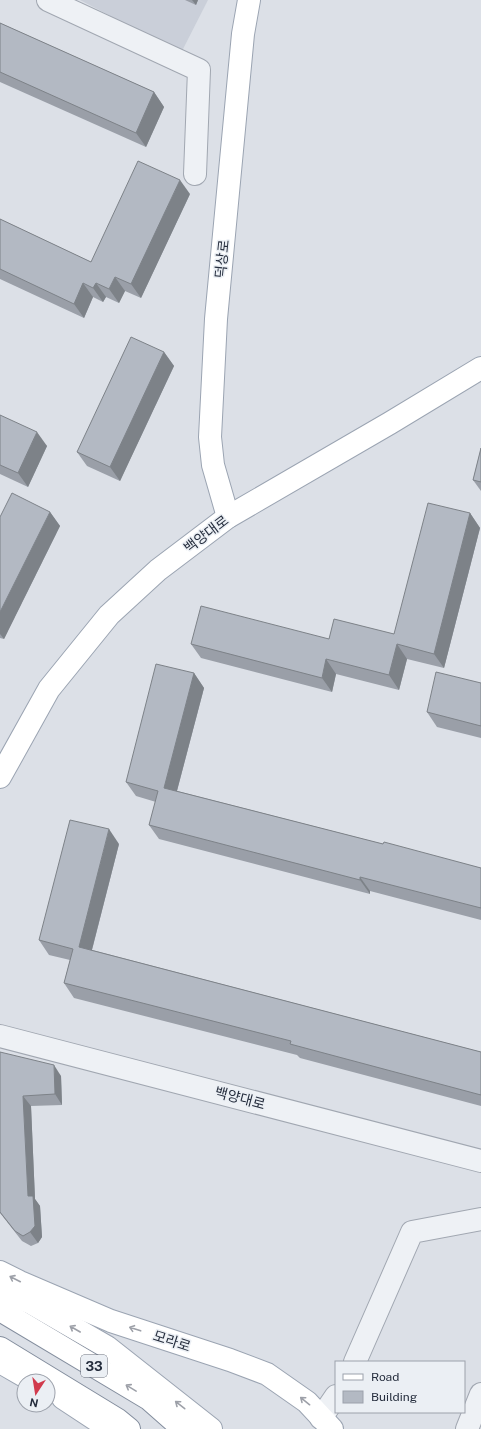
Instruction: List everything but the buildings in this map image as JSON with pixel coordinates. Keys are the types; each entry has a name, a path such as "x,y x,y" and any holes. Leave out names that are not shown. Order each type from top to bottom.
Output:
{"main road":[{"name":"덕상로","path":"228,517 212,465 210,437 216,319 243,34 249,0"},
{"name":"백양대로","path":"0,777 49,689 109,615 158,570 228,517 390,423 481,368"},
{"name":"모라로","path":"0,1272 111,1321 230,1360 267,1374 308,1402 327,1423"},
{"path":"0,1289 31,1303 106,1347 211,1429"},
{"name":"33","path":"0,1310 149,1399 183,1429"},
{"name":"33","path":"0,1348 118,1420 129,1429"},
{"path":"0,1362 19,1373"},
{"path":"56,1395 110,1429"}],"street":[{"path":"48,0 199,70 195,174"},
{"name":"백양대로","path":"0,1036 481,1161"},
{"path":"355,1361 412,1232 481,1219"},
{"path":"467,1429 481,1394"},
{"path":"327,1423 335,1399"}],"shaded area":[{"path":"80,0 208,0 181,53"}]}
